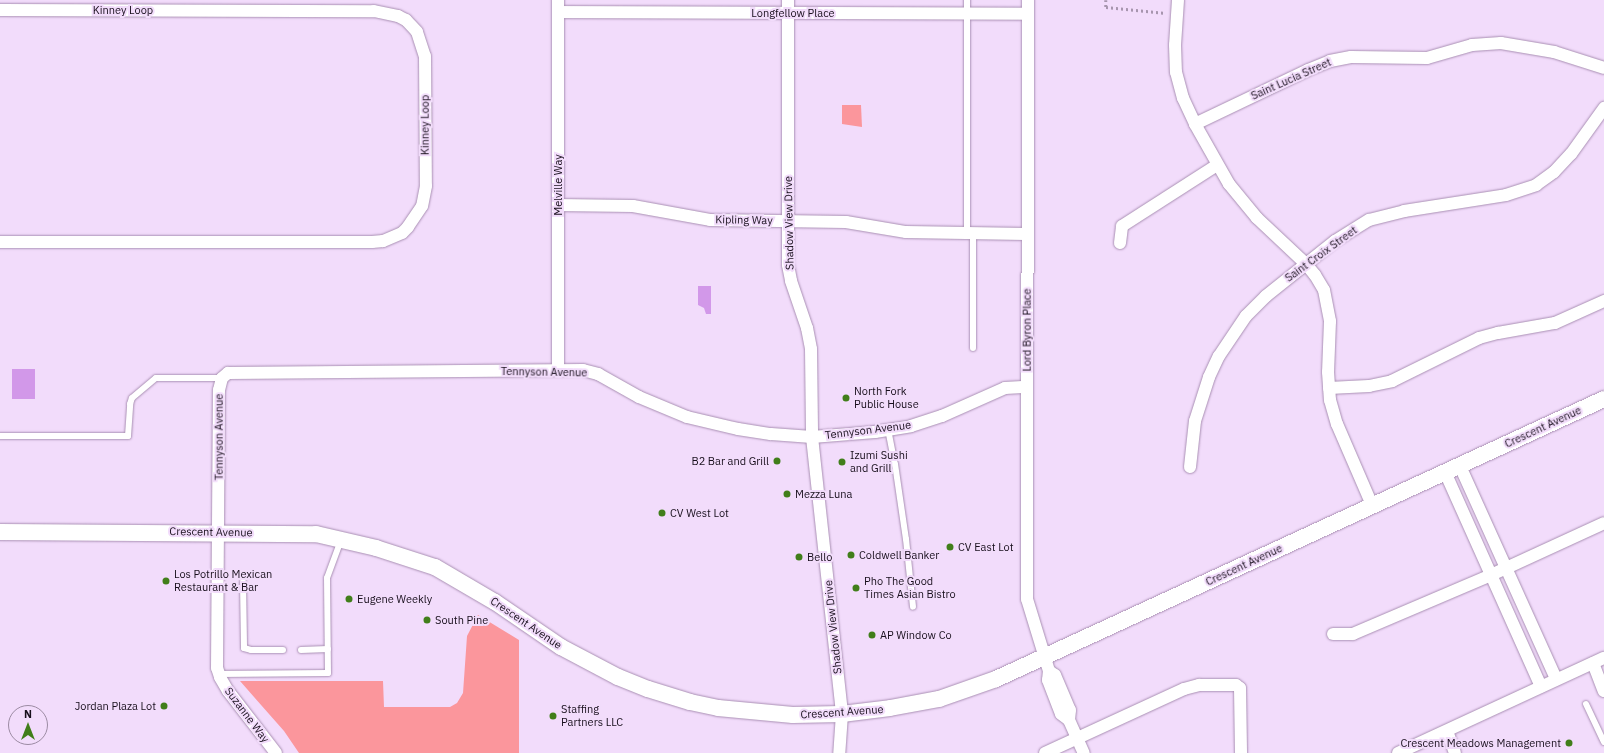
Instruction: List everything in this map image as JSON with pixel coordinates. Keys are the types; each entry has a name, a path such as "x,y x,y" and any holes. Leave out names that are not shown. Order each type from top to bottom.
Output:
{"street":[{"name":"Shadow View Drive","path":"788,0 789,272 807,328 811,349 812,437 842,714 839,753"},
{"name":"Lord Byron Place","path":"1028,0 1026,234 1027,599 1046,664"},
{"path":"1178,0 1175,45 1176,72 1183,98 1195,124 1229,184 1257,218 1306,264 1321,283 1327,300 1330,331 1330,400 1337,424 1372,505"},
{"name":"Longfellow Place","path":"558,6 788,13 1028,14"},
{"name":"Melville Way","path":"558,6 558,370"},
{"name":"Kinney Loop","path":"0,10 374,11 398,16 412,25 417,32 425,56 426,186 422,206 408,227 393,237 378,241 0,242"},
{"name":"Saint Lucia Street","path":"1195,124 1308,70 1330,61 1351,57 1427,58 1472,45 1501,43 1554,52 1604,68"},
{"name":"Saint Croix Street","path":"1190,467 1195,421 1199,404 1219,356 1246,316 1266,296 1353,228 1383,215 1506,195 1536,185 1554,172 1571,154 1604,108"},
{"path":"1120,243 1122,226 1217,165"},
{"name":"Kipling Way","path":"558,205 642,207 710,220 846,222 906,232 1026,234"},
{"path":"1329,388 1369,386 1392,381 1479,338 1498,332 1555,323 1604,301"},
{"name":"Tennyson Avenue","path":"218,532 219,390 222,378 228,373 583,370 598,374 656,405 710,423 771,434 812,437 911,426 942,416 1005,388 1027,387"},
{"name":"Crescent Avenue","path":"0,532 218,532 316,534 376,548 435,567 495,602 561,647 613,674 648,689 690,702 718,708 793,715 842,714 890,708 939,699 996,678 1046,664 1372,505 1604,399"},
{"path":"1460,466 1491,575 1541,687"},
{"path":"1445,472 1506,568 1556,679"},
{"path":"1333,634 1353,634 1491,575 1604,523"},
{"name":"Suzanne Way","path":"218,532 216,657 219,674 228,691 276,753"},
{"path":"1398,753 1604,658"},
{"path":"1593,663 1604,691"},
{"path":"1046,664 1048,680 1061,714 1069,720 1084,753"},
{"path":"1045,753 1199,685 1236,685 1240,688 1241,753"},
{"path":"1447,731 1455,753"}],"lane":[{"path":"967,0 973,348"},
{"path":"0,436 128,436 130,404 132,398 156,378 222,378"},
{"path":"888,429 895,464 907,546 913,607"},
{"path":"219,674 328,673 327,581 341,540"},
{"path":"243,582 244,648 251,650 283,650"},
{"path":"301,650 328,649"},
{"path":"1586,704 1604,742"}],"path":[{"path":"1106,0 1106,7 1177,14"}],"shaded area":[{"path":"842,105 861,105 862,127 842,124"},
{"path":"698,286 711,286 711,314 706,314 704,308 698,305"},
{"path":"12,369 35,369 35,399 12,399"},
{"path":"478,615 519,640 519,753 299,753 284,731 240,681 383,681 384,707 450,707 457,703 463,693 467,636"}],"place":[{"name":"North Fork Public House","path":"846,398"},
{"name":"B2 Bar and Grill","path":"777,461"},
{"name":"Izumi Sushi and Grill","path":"842,462"},
{"name":"Mezza Luna","path":"787,494"},
{"name":"CV West Lot","path":"662,513"},
{"name":"CV East Lot","path":"950,547"},
{"name":"Coldwell Banker","path":"851,555"},
{"name":"Bello","path":"799,557"},
{"name":"Los Potrillo Mexican Restaurant & Bar","path":"166,581"},
{"name":"Pho The Good Times Asian Bistro","path":"856,588"},
{"name":"Eugene Weekly","path":"349,599"},
{"name":"South Pine","path":"427,620"},
{"name":"AP Window Co","path":"872,635"},
{"name":"Jordan Plaza Lot","path":"164,706"},
{"name":"Staffing Partners LLC","path":"553,716"},
{"name":"Crescent Meadows Management","path":"1569,743"}]}
